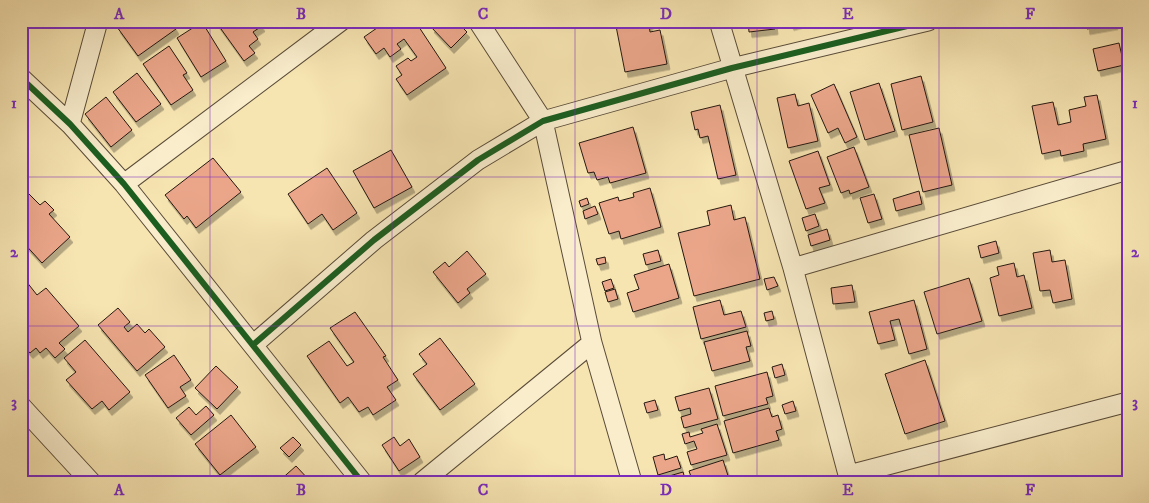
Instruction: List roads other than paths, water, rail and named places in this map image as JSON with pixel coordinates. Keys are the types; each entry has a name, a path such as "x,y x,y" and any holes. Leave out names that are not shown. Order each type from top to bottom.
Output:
{"street":[{"path":"70,124 98,21"},
{"path":"124,184 342,21"},
{"path":"478,21 543,121 592,343 632,482"},
{"path":"719,21 794,268 849,479 1128,402"},
{"path":"254,344 374,240 478,160 543,121 732,68 928,21"},
{"path":"21,78 70,124 124,184 254,344 362,482"},
{"path":"794,268 1128,170"},
{"path":"422,482 592,343"},
{"path":"21,406 90,482"}]}
